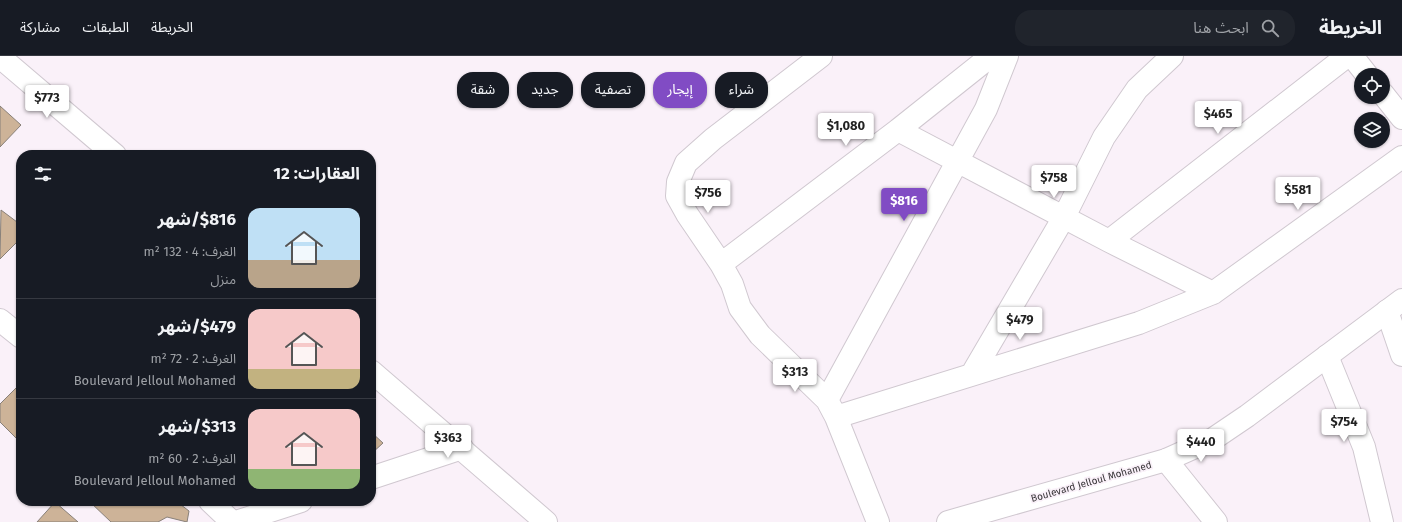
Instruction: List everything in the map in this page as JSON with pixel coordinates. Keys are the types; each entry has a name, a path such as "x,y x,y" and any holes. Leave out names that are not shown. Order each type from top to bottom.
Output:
{"street":[{"path":"821,56 798,65 686,163 678,182 677,196 687,214 721,264 732,284 740,308 760,335 831,408 878,522"},
{"path":"721,264 898,130 991,56"},
{"path":"831,408 956,162 986,109 1007,56"},
{"path":"972,374 1064,217 1104,137 1124,104 1137,89 1172,56"},
{"path":"1108,242 1347,56"},
{"path":"1352,56 1362,68"},
{"path":"0,57 110,150"},
{"path":"1390,103 1402,118"},
{"path":"898,130 956,162 1064,217 1108,242 1214,293"},
{"path":"831,408 972,374 1140,323 1214,293 1402,157"},
{"path":"1395,305 1402,355"},
{"name":"Boulevard Jelloul Mohamed","path":"948,522 1166,460 1213,439 1248,416 1395,305"},
{"path":"0,320 16,334"},
{"path":"1328,356 1364,447 1382,522"},
{"path":"376,375 546,522"},
{"path":"376,476 462,448"},
{"path":"1166,460 1216,522"},
{"path":"215,506 232,522"},
{"path":"236,522 286,506"}],"building":[{"path":"0,106 21,125 0,147"},
{"path":"1,210 16,221 16,243 0,259"},
{"path":"16,388 16,438 0,422 0,404"},
{"path":"376,437 383,443 376,449"},
{"path":"51,506 60,506 78,522 37,522"},
{"path":"94,506 182,506 189,511 187,522 167,517 158,522 111,522"}]}
